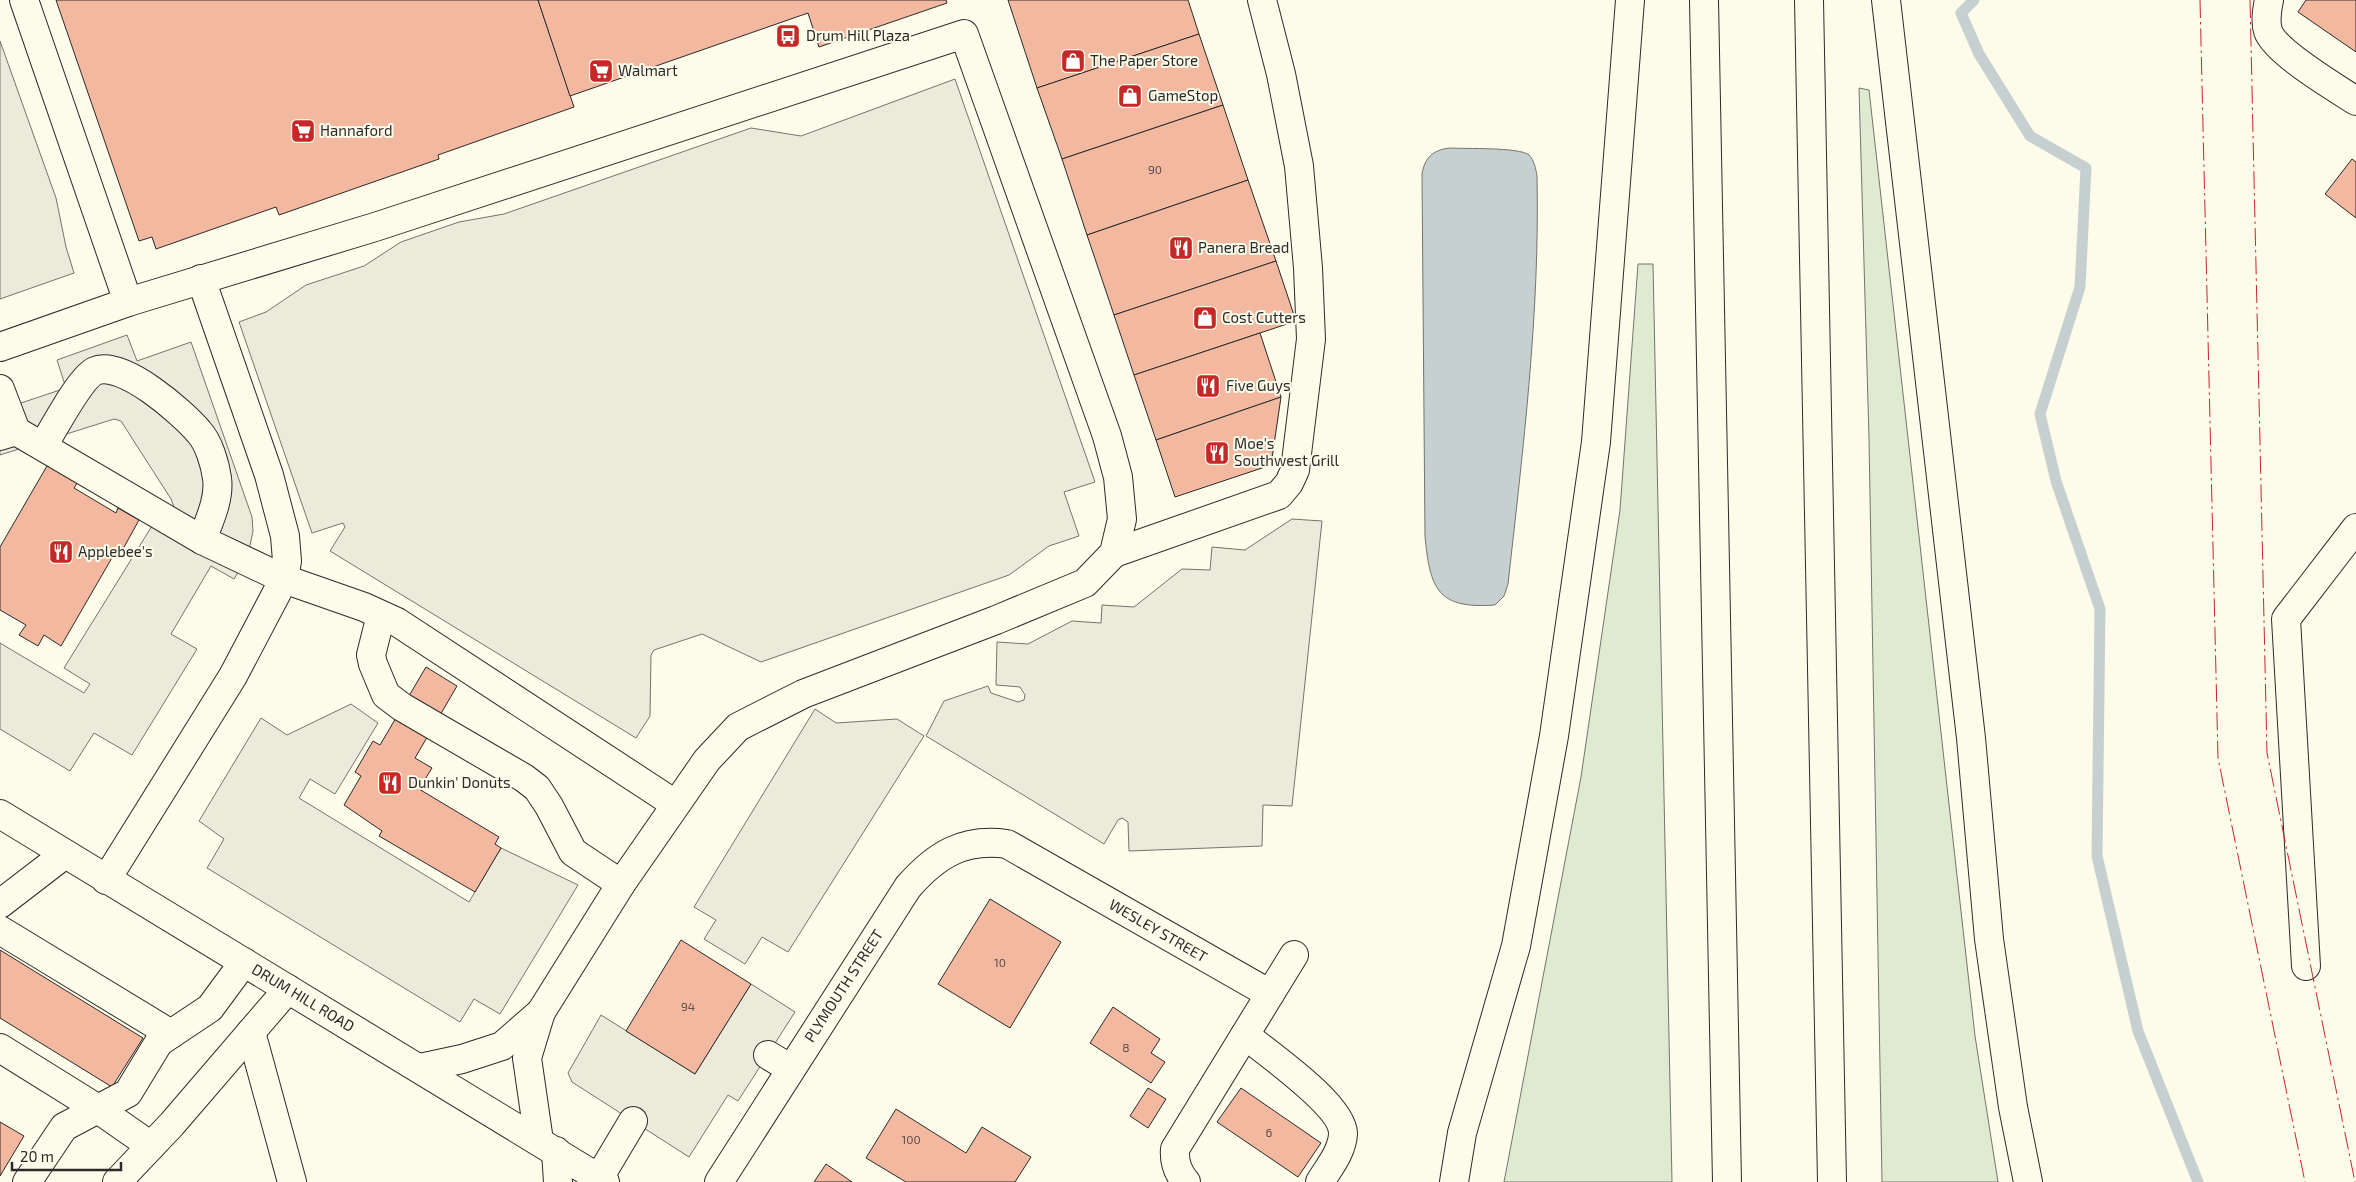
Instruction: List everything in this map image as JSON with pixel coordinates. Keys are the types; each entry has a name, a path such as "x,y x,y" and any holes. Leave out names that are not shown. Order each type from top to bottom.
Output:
{"main road":[{"path":"24,0 128,302"},
{"path":"558,1182 547,1146 527,1058 541,1012 621,884 675,804 707,760 738,727 803,694 996,620 1085,583 1114,553 1279,495 1289,483 1295,470 1311,339 1308,268 1300,166 1281,74 1262,0"},
{"path":"1454,1182 1462,1133 1516,946 1554,736 1596,442 1630,0"},
{"path":"1704,0 1727,1182"},
{"path":"1809,0 1832,1182"},
{"path":"1886,0 1971,738 1989,939 2013,1107 2028,1182"},
{"path":"2269,0 2266,15 2268,32 2282,51 2356,101"},
{"path":"0,348 128,302 375,227 964,34 1107,436 1118,476 1122,519 1114,553"},
{"path":"106,880 233,676 284,580 286,561 284,536 269,475 201,279"},
{"path":"43,446 78,388 95,371 110,370 130,377 165,400 201,434 211,456 217,479 215,507 202,540"},
{"path":"0,390 8,433 43,446 202,540 284,580 397,622 675,804"},
{"path":"2306,966 2286,619 2356,528"},
{"path":"382,615 371,655 376,674 386,695 402,707 524,778 537,788 549,806 573,852 621,884"},
{"name":"DRUM HILL ROAD","path":"0,814 602,1180"},
{"name":"PLYMOUTH STREET","path":"719,1182 908,887 939,857 952,850 980,844 1007,844"},
{"name":"WESLEY STREET","path":"1007,844 1270,994"},
{"path":"0,904 65,854"},
{"path":"0,930 171,1034"},
{"path":"1186,1182 1178,1169 1175,1149 1294,955"},
{"path":"27,1182 64,1127 128,1093 159,1042 210,1008 244,962"},
{"path":"117,1182 151,1146 288,989"},
{"path":"420,1068 462,1059 502,1046 541,1012"},
{"path":"251,1032 292,1182"},
{"path":"1245,1035 1309,1086 1336,1116 1343,1132 1339,1150 1320,1182"},
{"path":"0,1048 98,1109 151,1146"},
{"path":"768,1055 791,1070"},
{"path":"602,1180 633,1121"}],"green space":[{"path":"1859,88 1869,90 1975,1036 1998,1182 1882,1182 1869,438"},
{"path":"1638,264 1653,264 1672,1182 1504,1182 1581,777 1620,510"}],"shaded area":[{"path":"0,41 56,198 66,247 74,273 0,299"},
{"path":"955,79 1095,482 1064,492 1079,536 1049,546 1009,575 761,662 702,634 654,650 651,655 650,716 636,738 330,551 345,527 343,523 312,533 239,322 266,312 306,285 364,266 401,242 459,222 504,214 751,128 801,136"},
{"path":"1450,148 1524,152 1532,159 1537,176 1536,279 1525,432 1508,584 1504,596 1495,605 1461,604 1449,599 1440,592 1434,583 1430,570 1425,536 1422,174 1425,163 1431,155"},
{"path":"127,335 137,361 191,342 252,517 253,531 248,555 234,579 211,566 171,634 197,649 132,755 94,733 70,771 0,729 0,643 84,693 90,684 64,668 155,521 182,528 171,499 121,421 114,419 0,455 0,410 66,388 57,360"},
{"path":"1292,519 1322,521 1292,806 1263,805 1262,846 1129,851 1128,822 1122,818 1118,820 1104,844 926,736 944,701 988,686 991,693 1018,702 1024,700 1025,695 1020,687 996,685 997,642 1028,644 1072,621 1101,623 1102,605 1134,607 1182,569 1210,570 1212,547 1245,550"},
{"path":"351,704 378,723 335,794 310,779 299,798 469,902 501,848 578,885 500,1014 474,999 460,1022 207,868 224,839 199,821 261,718 287,735"},
{"path":"815,709 836,723 897,719 924,736 788,952 762,937 745,964 704,939 716,920 694,907"},
{"path":"751,984 795,1012 738,1101 728,1095 689,1157 572,1082 568,1073 601,1015 695,1074"}],"building":[{"name":"Hannaford","path":"56,0 538,0 574,107 438,155 439,159 279,215 276,207 156,249 152,237 139,241"},
{"name":"Walmart","path":"538,0 946,0 947,3 819,47 808,13 570,96"},
{"name":"The Paper Store","path":"1008,0 1188,0 1199,34 1037,88"},
{"path":"2306,0 2356,0 2356,52 2298,12"},
{"name":"GameStop","path":"1199,34 1223,105 1062,159 1037,88"},
{"path":"1223,105 1248,180 1087,235 1062,159"},
{"path":"2352,159 2356,162 2356,218 2325,194"},
{"name":"Panera Bread","path":"1248,180 1276,261 1114,315 1087,235"},
{"name":"Cost Cutters","path":"1276,261 1296,321 1134,375 1114,315"},
{"name":"Five Guys","path":"1260,333 1281,397 1156,440 1134,375"},
{"name":"Moe's Southwest Grill","path":"1281,397 1271,465 1175,497 1156,440"},
{"name":"Applebee's","path":"51,459 81,477 74,488 116,513 118,508 139,520 118,558 113,556 61,646 44,635 38,646 19,635 26,625 0,610 0,547"},
{"name":"Dunkin' Donuts","path":"426,667 457,686 415,758 432,768 419,789 499,837 495,844 501,848 475,892 379,836 382,831 344,805 361,776 355,772 373,741 380,745"},
{"path":"990,899 1061,942 1010,1028 938,984"},
{"path":"681,940 751,984 695,1074 626,1031"},
{"path":"0,950 143,1038 112,1087 0,1018"},
{"path":"1113,1007 1160,1039 1151,1053 1165,1062 1151,1083 1090,1043"},
{"path":"1148,1088 1166,1099 1148,1128 1130,1116"},
{"path":"1241,1088 1321,1143 1298,1177 1217,1122"},
{"path":"896,1109 966,1153 982,1127 1031,1157 1015,1182 906,1182 866,1158"},
{"path":"0,1122 24,1136 0,1176"},
{"path":"826,1164 852,1182 814,1182"}],"waterway":[{"path":"1974,0 1961,13 1979,54 2030,136 2086,168 2080,287 2040,414 2056,481 2100,609 2097,856 2138,1031 2198,1182"}],"power":[{"path":"2200,0 2218,758 2305,1182"},
{"path":"2250,0 2267,753 2355,1182"}],"place":[{"name":"Drum Hill Plaza","path":"788,36"},
{"name":"The Paper Store","path":"1073,61"},
{"name":"Walmart","path":"601,71"},
{"name":"GameStop","path":"1130,96"},
{"name":"Hannaford","path":"303,131"},
{"name":"Panera Bread","path":"1181,248"},
{"name":"Cost Cutters","path":"1205,318"},
{"name":"Five Guys","path":"1208,386"},
{"name":"Moe's Southwest Grill","path":"1217,453"},
{"name":"Applebee's","path":"61,552"},
{"name":"Dunkin' Donuts","path":"390,783"}]}
